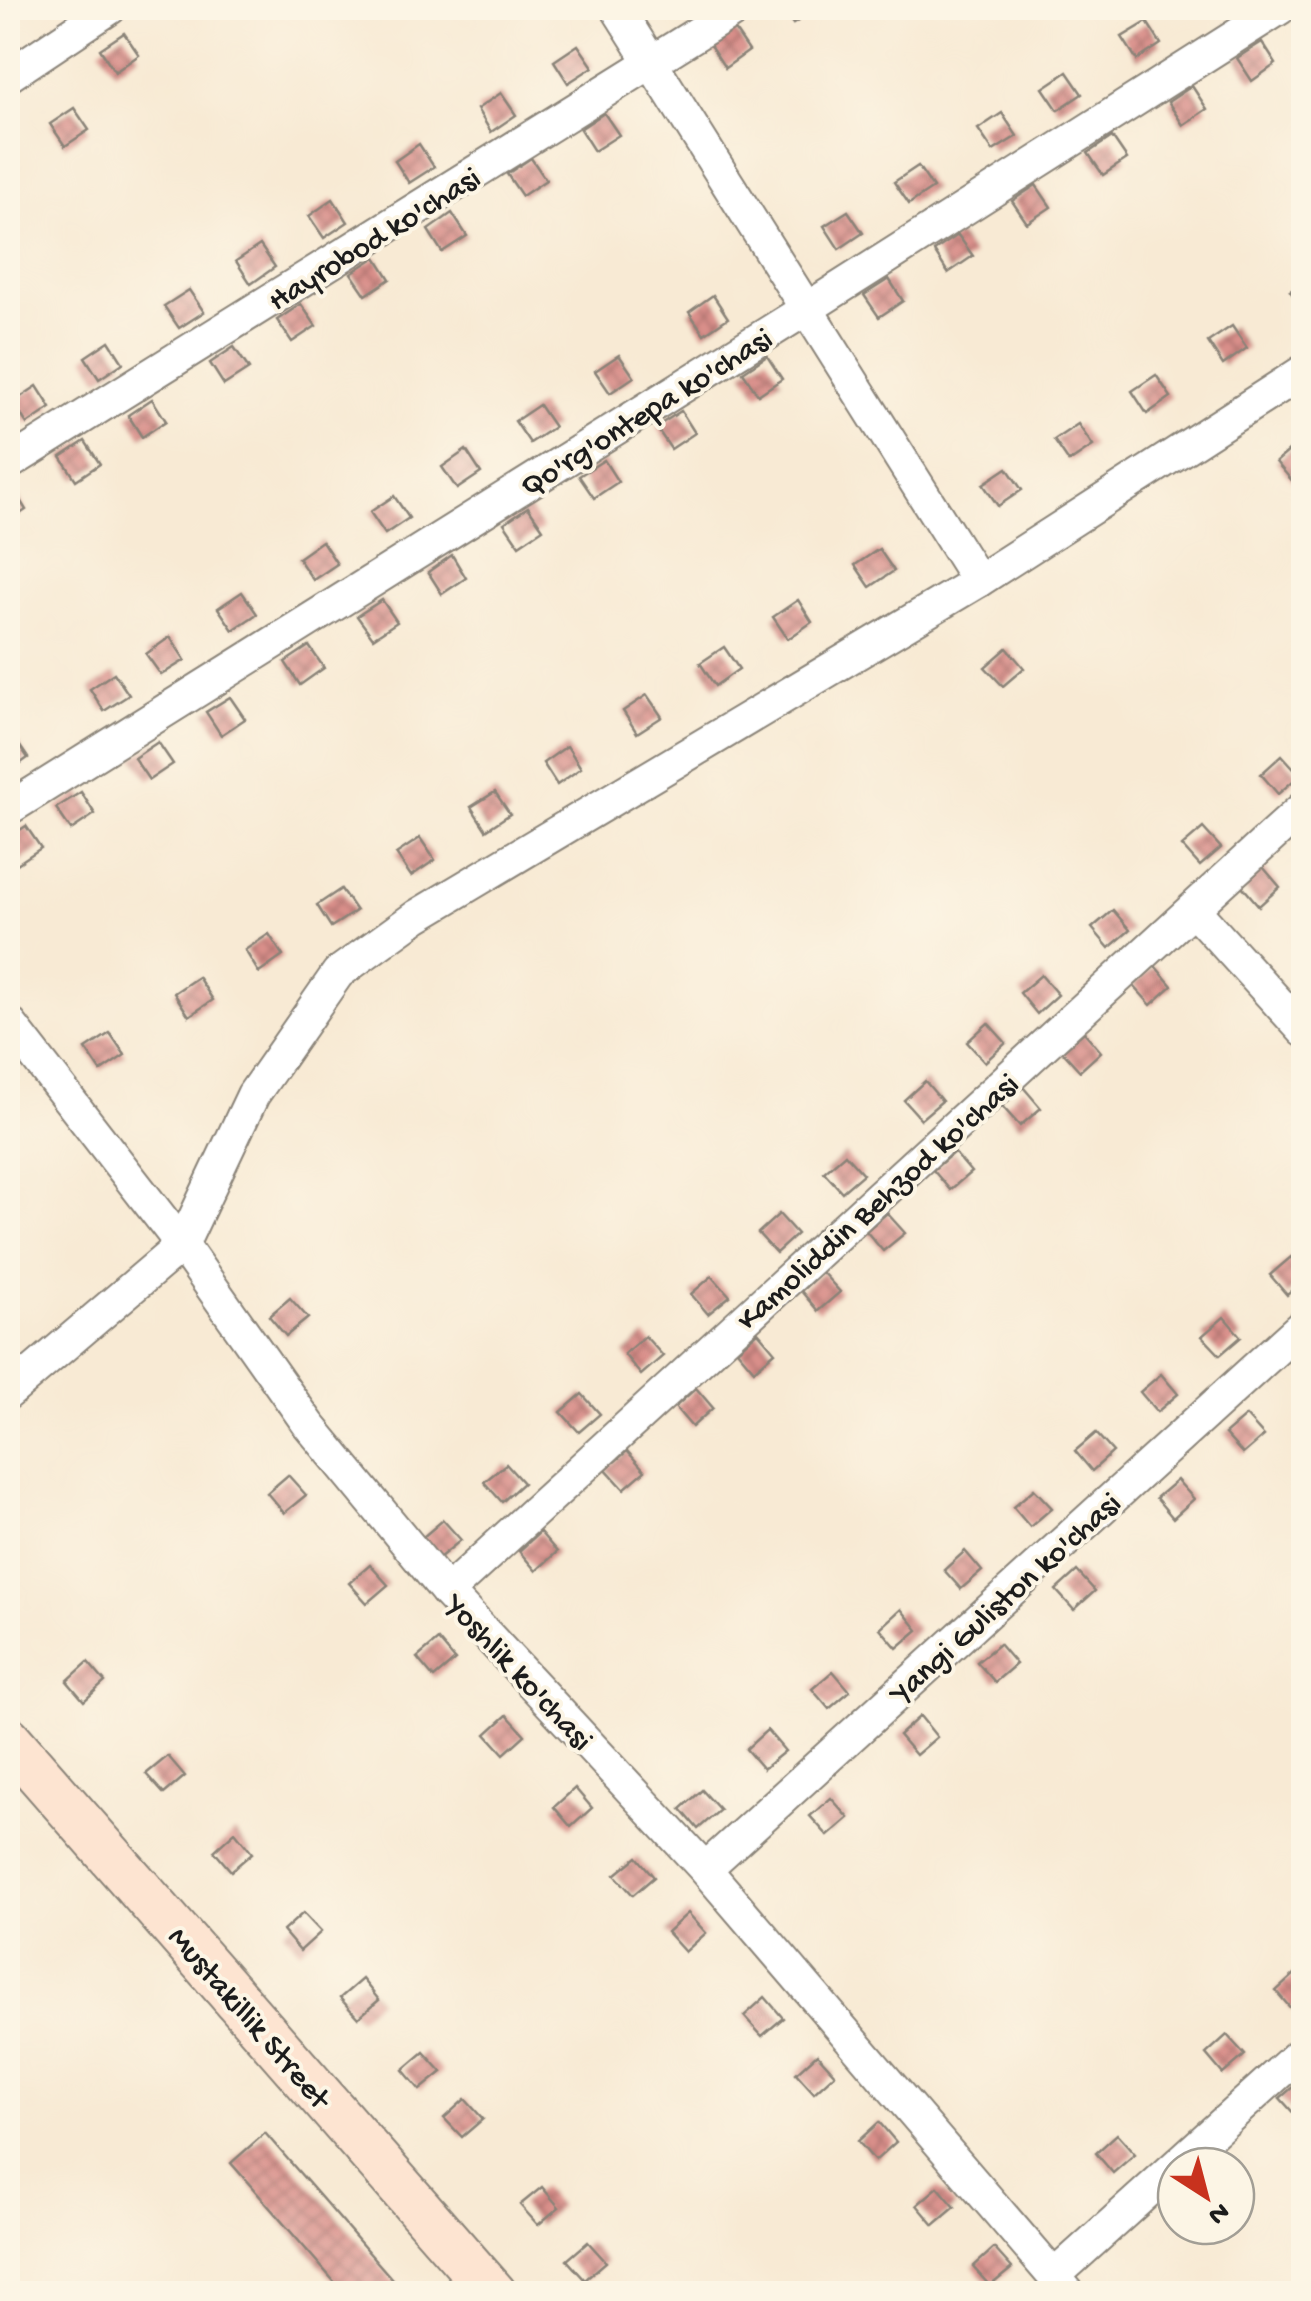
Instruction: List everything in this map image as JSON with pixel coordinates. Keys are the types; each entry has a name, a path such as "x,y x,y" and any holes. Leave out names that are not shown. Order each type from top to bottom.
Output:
{"main road":[{"name":"Mustakillik Street","path":"8,1739 494,2294"}],"street":[{"path":"8,76 110,8"},
{"path":"616,8 978,581"},
{"name":"Hayrobod ko'chasi","path":"8,464 738,8"},
{"name":"Qo'rg'ontepa ko'chasi","path":"8,809 1280,8"},
{"path":"8,1394 182,1245 253,1095 338,973 417,916 978,581 1304,371"},
{"name":"Kamoliddin Behzod ko'chasi","path":"447,1592 1304,807"},
{"path":"1194,909 1304,1031"},
{"name":"Yoshlik ko'chasi","path":"8,1021 182,1245 309,1426 447,1592 705,1869 1061,2285"},
{"name":"Yangi Guliston ko'chasi","path":"705,1869 1304,1324"},
{"path":"1061,2285 1304,2050"}],"building":[{"path":"781,8 819,8 793,24"},
{"path":"1147,22 1161,44 1137,60 1122,37"},
{"path":"734,29 749,51 725,68 710,45"},
{"path":"124,33 139,55 115,72 100,49"},
{"path":"1262,42 1276,64 1252,81 1237,58"},
{"path":"578,45 593,67 568,83 554,61"},
{"path":"1067,72 1082,94 1058,110 1043,88"},
{"path":"1192,86 1207,109 1183,125 1168,102"},
{"path":"501,93 516,115 491,132 477,109"},
{"path":"74,108 89,130 65,146 50,124"},
{"path":"604,113 619,135 594,151 580,129"},
{"path":"1002,113 1017,136 993,151 978,129"},
{"path":"1112,137 1127,159 1103,175 1088,153"},
{"path":"419,144 434,167 409,183 395,161"},
{"path":"531,158 546,180 522,196 507,174"},
{"path":"918,166 933,188 909,204 894,182"},
{"path":"1036,185 1051,207 1027,223 1012,201"},
{"path":"333,199 348,222 324,238 309,216"},
{"path":"848,211 863,233 839,249 824,226"},
{"path":"452,213 467,236 442,252 428,230"},
{"path":"958,235 973,256 948,273 934,251"},
{"path":"260,245 275,267 251,284 236,261"},
{"path":"376,257 390,279 366,295 351,273"},
{"path":"889,279 903,301 879,317 864,295"},
{"path":"1304,283 1304,311 1290,291"},
{"path":"189,290 204,312 179,328 164,306"},
{"path":"713,295 728,318 704,334 689,312"},
{"path":"301,304 316,326 292,342 277,320"},
{"path":"1232,326 1247,348 1223,365 1208,342"},
{"path":"109,341 123,363 99,379 85,357"},
{"path":"234,347 249,369 224,385 210,363"},
{"path":"619,355 634,377 610,393 595,371"},
{"path":"767,356 782,379 758,395 743,372"},
{"path":"1156,375 1171,397 1147,414 1132,391"},
{"path":"37,386 51,408 27,424 13,402"},
{"path":"152,399 166,421 142,437 128,415"},
{"path":"539,405 554,427 530,443 515,421"},
{"path":"681,411 695,433 671,449 656,427"},
{"path":"1078,424 1093,446 1069,462 1054,440"},
{"path":"85,441 100,464 76,480 61,457"},
{"path":"1297,444 1304,451 1304,474 1294,483 1276,462"},
{"path":"466,450 481,473 457,489 442,467"},
{"path":"604,460 618,482 594,498 579,476"},
{"path":"1007,468 1022,490 998,506 983,484"},
{"path":"12,487 26,510 8,522 8,490"},
{"path":"394,496 409,518 385,534 370,512"},
{"path":"528,507 543,529 519,545 504,523"},
{"path":"322,541 337,564 313,580 298,558"},
{"path":"879,549 894,571 870,587 855,565"},
{"path":"452,555 466,578 442,594 428,572"},
{"path":"242,592 257,614 233,630 218,608"},
{"path":"382,600 397,622 373,638 357,616"},
{"path":"798,600 812,622 788,639 773,617"},
{"path":"170,637 185,660 161,675 146,654"},
{"path":"309,646 324,668 300,685 285,662"},
{"path":"724,647 739,669 715,686 700,663"},
{"path":"1007,648 1024,668 1003,686 985,667"},
{"path":"114,673 129,695 104,711 90,689"},
{"path":"647,695 662,717 637,733 623,711"},
{"path":"230,697 245,719 221,735 206,712"},
{"path":"13,736 28,758 8,772 8,740"},
{"path":"158,742 173,764 149,780 134,758"},
{"path":"567,746 581,768 557,785 543,763"},
{"path":"1282,755 1300,775 1278,794 1261,774"},
{"path":"81,792 95,814 71,830 56,808"},
{"path":"495,792 510,814 486,830 471,807"},
{"path":"26,826 41,848 17,864 8,850 8,838"},
{"path":"1203,828 1221,848 1200,866 1182,846"},
{"path":"420,838 435,860 411,876 396,854"},
{"path":"1263,867 1280,887 1259,906 1242,886"},
{"path":"341,889 356,911 331,927 317,905"},
{"path":"1113,910 1130,930 1109,948 1092,928"},
{"path":"269,934 283,956 259,973 245,950"},
{"path":"1155,966 1172,986 1151,1005 1133,985"},
{"path":"1041,975 1058,995 1037,1014 1020,993"},
{"path":"198,977 213,1000 189,1016 174,993"},
{"path":"988,1023 1006,1043 985,1062 967,1042"},
{"path":"1084,1032 1101,1052 1080,1071 1062,1051"},
{"path":"110,1033 125,1055 101,1071 86,1049"},
{"path":"925,1081 942,1101 921,1119 904,1100"},
{"path":"1023,1087 1041,1108 1020,1126 1002,1106"},
{"path":"954,1152 971,1172 950,1190 933,1170"},
{"path":"845,1154 863,1174 842,1192 824,1172"},
{"path":"887,1213 905,1233 883,1251 866,1231"},
{"path":"779,1214 797,1234 776,1253 758,1233"},
{"path":"1291,1257 1304,1271 1304,1281 1287,1295 1270,1275"},
{"path":"822,1272 840,1292 818,1311 801,1291"},
{"path":"712,1276 730,1296 708,1314 691,1294"},
{"path":"290,1298 308,1318 286,1336 269,1316"},
{"path":"1224,1317 1241,1337 1220,1355 1202,1336"},
{"path":"758,1332 775,1352 754,1370 737,1350"},
{"path":"645,1336 663,1356 641,1375 624,1354"},
{"path":"1161,1374 1178,1394 1157,1412 1140,1392"},
{"path":"696,1388 713,1408 692,1427 675,1407"},
{"path":"582,1394 600,1414 579,1432 561,1412"},
{"path":"1246,1416 1264,1436 1243,1454 1225,1434"},
{"path":"1096,1433 1113,1452 1092,1471 1075,1451"},
{"path":"627,1451 645,1471 624,1489 606,1469"},
{"path":"506,1464 523,1483 502,1502 484,1482"},
{"path":"288,1475 306,1495 284,1513 267,1493"},
{"path":"1177,1480 1194,1499 1173,1518 1156,1498"},
{"path":"1034,1489 1052,1508 1030,1527 1013,1507"},
{"path":"443,1520 461,1540 439,1558 422,1538"},
{"path":"540,1532 557,1552 536,1571 519,1551"},
{"path":"965,1551 982,1571 961,1589 944,1570"},
{"path":"370,1565 388,1585 367,1603 349,1583"},
{"path":"1077,1571 1095,1591 1074,1610 1056,1590"},
{"path":"901,1609 918,1630 897,1648 880,1628"},
{"path":"438,1640 455,1660 434,1678 417,1658"},
{"path":"999,1644 1016,1664 995,1682 977,1662"},
{"path":"88,1662 105,1682 84,1701 67,1681"},
{"path":"833,1671 850,1691 829,1709 812,1689"},
{"path":"507,1715 525,1735 504,1754 486,1734"},
{"path":"920,1716 937,1737 916,1755 899,1735"},
{"path":"767,1730 785,1751 763,1769 746,1749"},
{"path":"168,1756 185,1776 164,1794 146,1774"},
{"path":"575,1788 592,1808 571,1827 554,1807"},
{"path":"702,1790 720,1810 698,1829 681,1809"},
{"path":"831,1798 849,1818 828,1836 810,1816"},
{"path":"235,1832 252,1853 231,1871 214,1851"},
{"path":"637,1857 654,1877 633,1895 615,1875"},
{"path":"303,1913 321,1932 300,1951 283,1931"},
{"path":"688,1913 706,1933 685,1952 667,1932"},
{"path":"1297,1972 1304,1980 1304,2002 1293,2011 1276,1991"},
{"path":"362,1979 379,2000 358,2018 340,1998"},
{"path":"765,1997 783,2018 762,2036 744,2016"},
{"path":"1227,2035 1245,2055 1223,2074 1206,2054"},
{"path":"424,2052 442,2072 420,2090 403,2070"},
{"path":"817,2054 835,2074 814,2093 796,2073"},
{"path":"1301,2080 1304,2113 1298,2118 1280,2098"},
{"path":"465,2099 483,2119 462,2137 444,2118"},
{"path":"879,2122 896,2142 875,2161 858,2141"},
{"path":"265,2133 405,2294 345,2294 231,2163"},
{"path":"1117,2134 1135,2154 1113,2173 1096,2153"},
{"path":"542,2187 559,2207 538,2225 520,2205"},
{"path":"938,2187 955,2207 934,2225 917,2205"},
{"path":"588,2242 606,2262 585,2280 567,2260"},
{"path":"994,2248 1012,2268 990,2286 973,2267"}]}
